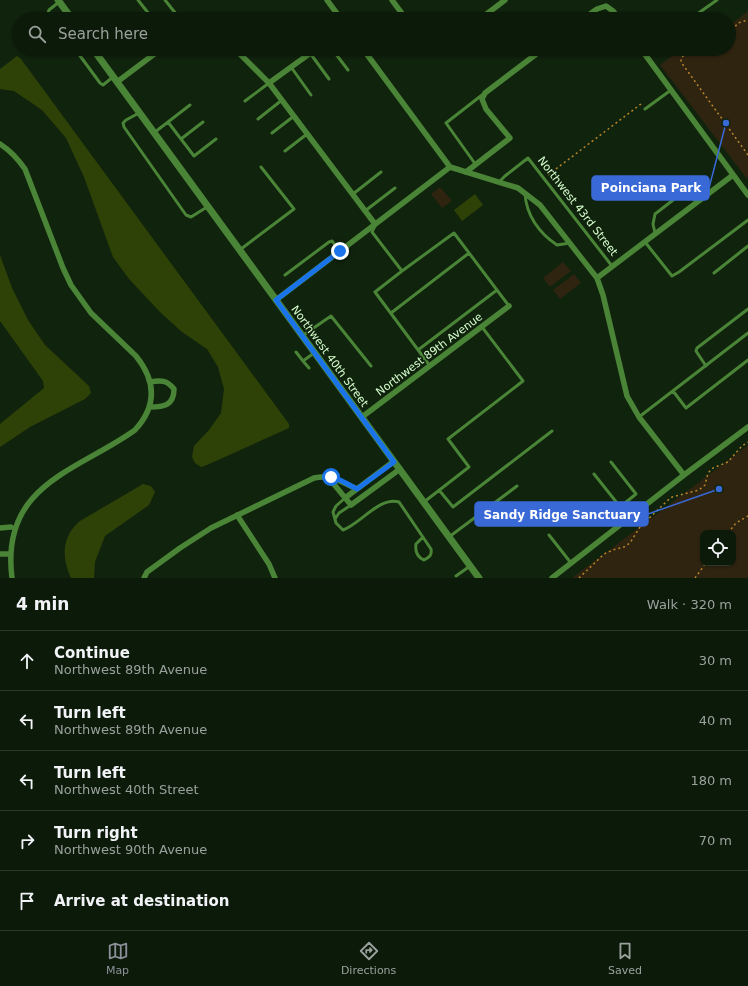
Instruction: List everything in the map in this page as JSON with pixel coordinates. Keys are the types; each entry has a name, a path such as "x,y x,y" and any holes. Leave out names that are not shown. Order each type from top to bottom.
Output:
{"street":[{"path":"327,0 336,12"},
{"path":"392,0 401,12"},
{"path":"489,12 505,0"},
{"path":"60,1 67,12"},
{"path":"593,12 606,6 614,12"},
{"name":"Northwest 40th Street","path":"98,56 479,578"},
{"path":"115,80 151,56"},
{"path":"242,56 269,83 375,224"},
{"path":"269,83 306,56"},
{"path":"368,56 450,168 518,188 525,193 540,205 597,278 604,295 627,396 640,417 684,475"},
{"path":"466,172 510,138 486,109 482,99 485,93 534,56"},
{"path":"646,56 748,195"},
{"path":"0,144 18,159 25,169 71,285 91,312 136,356 147,372 151,391 150,406 144,418 135,430 53,476 39,486 22,505 11,527 9,539 8,554 12,578"},
{"path":"276,300 450,168"},
{"path":"597,278 733,174"},
{"name":"Northwest 89th Avenue","path":"362,417 509,306"},
{"path":"150,382 160,380 167,382 174,389 174,396 166,406 150,406"},
{"path":"552,578 748,427"},
{"path":"345,498 394,462"},
{"path":"328,477 351,505 400,470"},
{"path":"144,578 146,572 211,528 314,478 323,476 340,480 357,489"},
{"path":"237,515 269,564 275,578"},
{"path":"0,528 11,527"},
{"path":"0,554 8,554"}],"lane":[{"path":"138,0 147,12"},
{"path":"165,0 174,12"},
{"path":"700,12 716,0"},
{"path":"48,12 60,1"},
{"path":"80,56 100,84 103,85 115,80"},
{"path":"312,56 330,79"},
{"path":"337,56 348,70"},
{"path":"291,68 311,95"},
{"path":"245,101 269,83"},
{"path":"645,109 671,90"},
{"path":"476,165 446,123 485,93"},
{"path":"258,119 282,100"},
{"path":"154,133 190,105"},
{"path":"139,113 126,120 123,123 124,127 186,215 191,217 207,206"},
{"path":"272,133 294,116"},
{"path":"168,122 194,156 216,139"},
{"path":"181,139 203,122"},
{"path":"285,151 307,134"},
{"name":"Northwest 43rd Street","path":"499,182 528,158 612,266"},
{"path":"239,250 294,209 261,167"},
{"path":"352,194 381,172"},
{"path":"365,211 395,188"},
{"path":"525,193 526,204 529,212 539,229 557,245 570,243"},
{"path":"655,233 653,224 655,214 676,197 684,196 698,202"},
{"path":"645,241 672,276 748,220"},
{"path":"375,224 372,232 402,272"},
{"path":"430,366 375,292 454,233 509,306"},
{"path":"285,275 329,242 332,241 340,251"},
{"path":"714,273 748,246"},
{"path":"391,313 469,253"},
{"path":"418,350 497,290"},
{"path":"706,366 696,351 697,348 748,309"},
{"path":"302,336 331,316 371,366"},
{"path":"424,502 469,468 448,439 523,381 482,327"},
{"path":"640,417 748,333"},
{"path":"296,352 310,368"},
{"path":"304,360 314,353"},
{"path":"673,391 686,408 748,360"},
{"path":"439,490 453,508 552,431"},
{"path":"611,462 636,494 620,507"},
{"path":"594,474 629,518"},
{"path":"449,537 517,486"},
{"path":"345,498 332,512 336,523 343,530 374,509 394,500 399,502 423,537 431,549 432,552 429,557 424,560 415,550 416,544 423,537"},
{"path":"335,519 351,505"},
{"path":"549,536 572,563"},
{"path":"456,576 470,566"}],"path":[{"path":"736,26 748,20"},
{"path":"683,56 680,62 748,155"},
{"path":"544,178 641,104 645,109"},
{"path":"579,578 604,554 624,547 630,543 640,527 672,497 699,490 705,485 708,473 713,468 728,462 742,446 748,442"},
{"path":"730,530 736,523 748,516"},
{"path":"695,578 704,566"}],"shaded area":[{"path":"748,11 748,180 660,65 672,56 736,56 736,20"},
{"path":"17,56 21,59 289,424 289,428 207,465 201,467 195,463 192,457 194,446 209,430 221,413 224,389 218,367 207,349 182,332 160,312 129,279 113,257 84,177 66,138 42,110 14,91 0,89 0,69"},
{"path":"440,187 452,201 442,208 431,194"},
{"path":"475,194 483,205 462,221 454,210"},
{"path":"0,255 12,288 28,320 45,345 89,386 91,393 85,399 30,427 0,447 0,424 44,388 43,381 0,321"},
{"path":"563,262 571,271 550,287 543,278"},
{"path":"574,274 581,283 560,299 553,290"},
{"path":"748,445 748,578 572,578"},
{"path":"143,484 151,486 155,492 149,505 105,536 95,562 94,578 71,578 66,562 65,547 74,527 80,521"}],"place":[{"name":"Poinciana Park","path":"726,123"},
{"name":"Sandy Ridge Sanctuary","path":"719,489"}],"route":[{"path":"331,477 357,489 394,462 276,300 340,251"}]}
